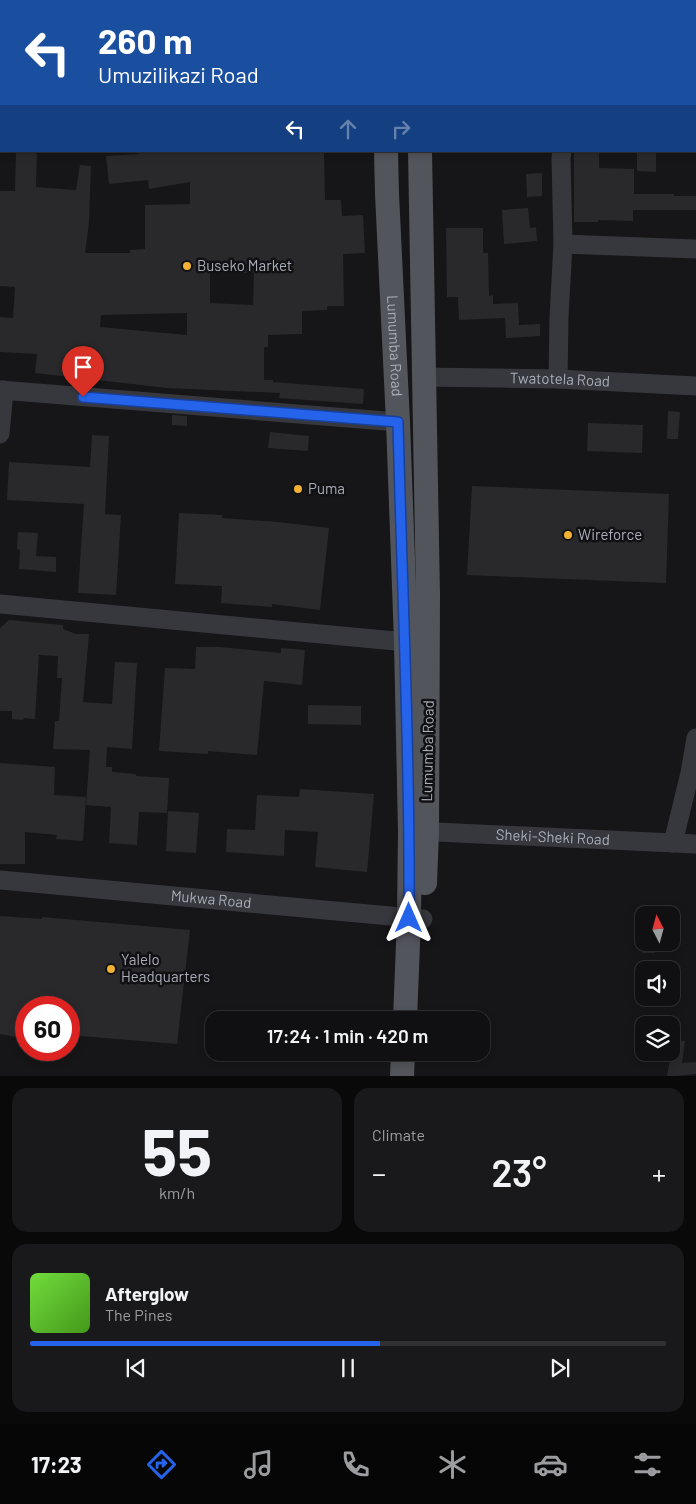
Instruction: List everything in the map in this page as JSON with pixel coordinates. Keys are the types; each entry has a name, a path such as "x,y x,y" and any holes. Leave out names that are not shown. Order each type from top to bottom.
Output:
{"main road":[{"name":"Lumumba Road","path":"386,152 406,642 418,831"},
{"name":"Lumumba Road","path":"417,1011 418,831 428,596 420,152"},
{"name":"Lumumba Road","path":"405,1011 416,918"},
{"path":"402,1076 403,1061"},
{"path":"416,1061 416,1076"}],"street":[{"path":"558,379 563,244 560,158 562,152"},
{"path":"563,244 696,249"},
{"name":"Twatotela Road","path":"424,377 558,379 696,386"},
{"path":"0,434 2,390 398,422"},
{"path":"0,604 406,642"},
{"path":"673,843 696,738"},
{"name":"Sheki-Sheki Road","path":"418,831 696,844"},
{"name":"Mukwa Road","path":"0,880 416,918"}],"building":[{"name":"Buseko Market","path":"16,152 37,152 36,187 76,190 80,165 91,166 89,222 85,253 130,253 130,250 145,249 145,205 190,204 190,182 149,189 148,180 109,184 106,156 139,154 138,152 324,152 325,200 341,200 342,216 363,215 365,253 343,254 344,306 327,306 327,310 302,311 302,334 268,335 268,347 264,347 264,380 364,389 363,404 279,398 280,393 167,388 35,373 37,354 0,352 0,317 13,318 15,287 0,286 0,191 15,191","holes":["210,272 254,273 253,305 210,303","187,313 187,335 100,327 101,315"]},
{"path":"574,152 599,152 599,168 634,169 634,194 696,196 696,210 633,210 633,221 598,220 598,222 574,222"},
{"path":"637,152 656,152 656,172 637,171"},
{"path":"542,173 542,196 527,197 526,174"},
{"path":"528,208 530,228 536,227 537,241 504,244 502,210"},
{"path":"446,228 483,228 483,253 488,253 489,296 493,295 493,304 518,303 519,325 540,324 540,336 506,338 505,318 459,320 458,297 447,297"},
{"path":"668,411 680,412 678,439 667,439"},
{"path":"172,415 187,416 187,426 172,425"},
{"path":"588,423 643,425 642,453 587,451"},
{"path":"270,432 309,436 308,451 268,448"},
{"path":"92,435 109,436 105,514 121,515 116,595 78,593 84,504 7,500 9,462 90,467"},
{"name":"Wireforce","path":"472,486 669,494 666,583 467,575"},
{"path":"179,513 222,515 222,518 329,528 320,610 272,604 272,607 221,603 222,586 175,584"},
{"path":"18,532 38,533 36,556 56,557 56,572 19,569 20,550 17,549"},
{"path":"9,620 63,625 63,629 76,634 89,634 83,702 112,704 115,662 137,663 132,749 107,747 106,767 112,767 112,772 169,778 167,813 139,812 137,845 109,843 111,807 86,805 90,750 53,749 55,721 59,721 62,678 57,678 58,656 39,655 35,719 12,719 12,711 0,711 0,628"},
{"path":"196,647 219,647 281,653 281,648 305,650 302,685 264,681 257,755 208,751 208,754 159,751 165,668 195,669"},
{"path":"308,705 361,706 361,725 308,724"},
{"path":"0,763 55,767 54,795 86,797 83,841 56,839 57,835 25,832 25,864 0,864"},
{"path":"300,789 374,794 367,872 315,867 318,832 285,830 284,856 226,852 227,829 255,830 257,795 299,797"},
{"path":"168,811 199,813 196,853 166,851"},
{"name":"Yalelo Headquarters","path":"0,916 42,919 42,917 190,930 177,1044 80,1036 80,996 15,996 15,1037 0,1034"},
{"path":"642,951 655,951 655,953 642,953"},
{"path":"680,1041 685,1041 682,1063 696,1062 696,1074 667,1076 670,1061 680,1061"}],"place":[{"name":"Buseko Market","path":"187,266"},
{"name":"Puma","path":"298,489"},
{"name":"Wireforce","path":"568,535"},
{"name":"Yalelo Headquarters","path":"111,969"}],"route":[{"path":"83,397 398,422 406,642 410,831 409,918"}]}
